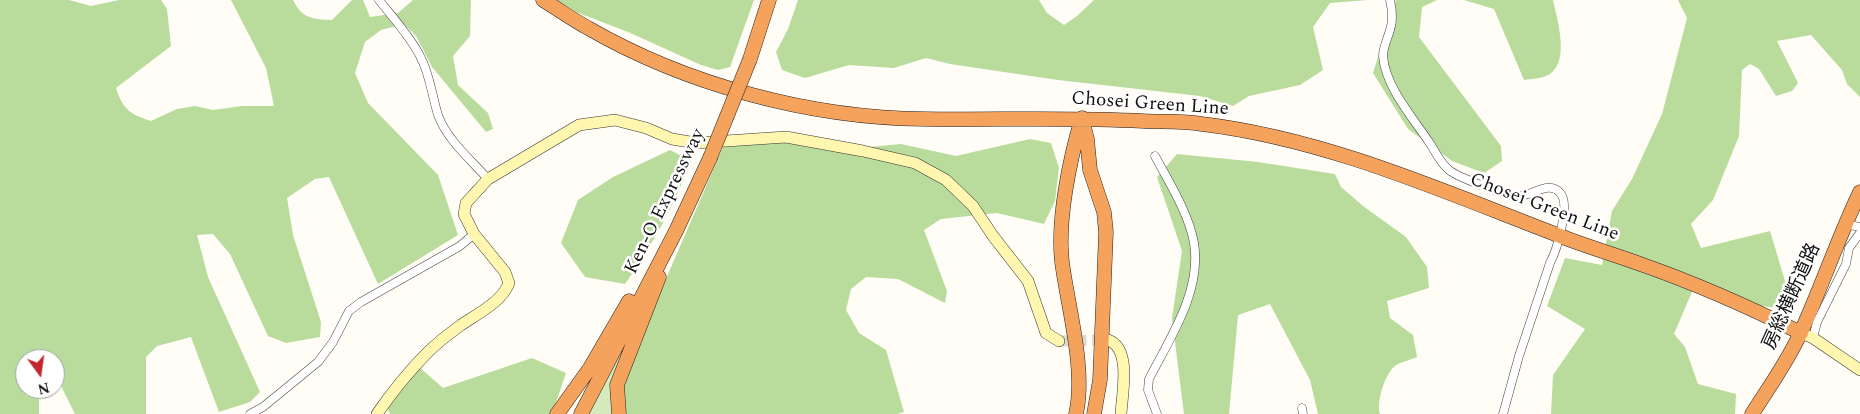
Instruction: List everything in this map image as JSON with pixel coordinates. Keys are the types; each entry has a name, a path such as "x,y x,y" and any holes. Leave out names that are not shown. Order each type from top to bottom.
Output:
{"highway":[{"name":"Chosei Green Line","path":"543,0 589,29 659,63 721,87 819,110 920,119 1082,118 1200,123 1273,136 1317,147 1409,177 1559,236 1689,282 1753,309 1807,335"},
{"name":"Ken-O Expressway","path":"581,414 698,186 750,60 769,0"},
{"path":"1076,414 1079,402 1079,378 1062,260 1060,230 1075,142 1082,118"},
{"path":"1082,118 1087,139 1090,170 1104,212 1106,232 1100,380 1094,414"},
{"path":"619,414 617,385 622,370 698,186"},
{"name":"房総横断道路","path":"1752,414 1786,360 1807,335 1845,224 1860,192"},
{"path":"557,414 590,368 664,240 676,231"}],"street":[{"path":"379,0 413,43 422,58 443,126 469,159 488,179"},
{"path":"1390,0 1393,13 1383,55 1389,77 1395,91 1439,160 1450,171 1502,193 1525,196 1548,187 1556,189 1562,194 1565,202 1556,251 1550,263 1519,356 1503,414"},
{"path":"376,414 428,351 459,326 482,312 506,291 510,283 506,272 474,234 464,214 466,204 488,179 579,125 615,120 646,128 672,138 696,143 786,138 864,151 915,163 946,180 973,206 993,236 1028,281 1046,333 1059,341"},
{"path":"1155,156 1188,225 1194,242 1195,259 1190,292 1185,305 1149,378 1148,390 1157,414"},
{"path":"1845,224 1860,227"},
{"path":"1860,233 1849,248 1842,272 1817,322 1807,335 1860,370"},
{"path":"250,414 262,407 318,362 333,342 349,311 361,302 460,246 474,234"},
{"path":"1108,340 1120,349 1124,359 1121,414"}],"green space":[{"path":"0,0 69,0 91,6 119,0 161,0 167,9 171,46 116,88 121,101 128,110 151,121 177,109 195,106 213,110 242,106 274,106 266,68 231,0 293,0 300,11 309,17 332,20 352,0 363,0 370,17 398,13 413,0 471,0 470,36 453,56 458,85 488,113 493,129 486,132 432,67 416,36 404,24 381,30 365,42 355,73 368,103 438,175 458,235 378,284 329,177 315,179 287,198 293,235 321,322 320,337 286,343 268,336 230,254 213,234 197,235 208,277 260,392 250,402 219,412 191,337 157,346 146,357 146,414 75,414 65,394 65,349 15,349 15,399 39,399 39,414 0,414"},
{"path":"557,0 754,0 730,67 718,70 701,65 628,32 576,12"},
{"path":"798,0 1039,0 1047,13 1064,25 1094,0 1368,0 1330,3 1313,27 1323,70 1300,85 1249,96 1233,106 1200,96 1058,80 950,64 926,58 894,68 849,65 805,78 782,70 776,52 788,29"},
{"path":"1396,0 1437,0 1422,7 1419,37 1501,146 1502,161 1484,173 1452,161 1408,129 1373,73"},
{"path":"1464,0 1553,0 1561,49 1556,68 1548,75 1524,80 1494,9"},
{"path":"1678,0 1860,0 1860,97 1847,84 1842,70 1811,35 1777,41 1798,83 1792,91 1776,96 1759,69 1750,64 1742,70 1739,136 1713,200 1691,224 1701,248 1770,231 1791,301 1780,308 1760,306 1697,280 1674,334 1685,347 1698,384 1736,394 1735,414 1551,414 1553,375 1585,329 1547,306 1565,258 1602,265 1612,211 1632,179 1662,114 1687,18"},
{"path":"1030,139 1051,143 1059,168 1055,201 1044,224 997,213 941,219 924,230 947,291 945,303 898,279 866,277 851,289 846,310 859,333 886,350 904,412 897,414 622,414 622,387 642,334 724,145 780,141 838,150 901,144 956,156"},
{"path":"670,150 691,161 670,209 654,239 625,284 585,277 561,243 578,200 613,177"},
{"path":"1177,154 1258,162 1335,174 1341,187 1363,206 1406,237 1427,267 1429,288 1387,301 1390,318 1413,335 1417,357 1395,366 1391,370 1380,396 1380,414 1318,414 1310,380 1270,304 1238,315 1229,414 1184,414 1172,318 1182,251 1157,177"},
{"path":"631,335 615,414 588,414"},
{"path":"532,358 566,373 551,414 390,414 386,406 418,366 443,388"}],"tunnel":[{"path":"1059,341 1108,340"}]}
